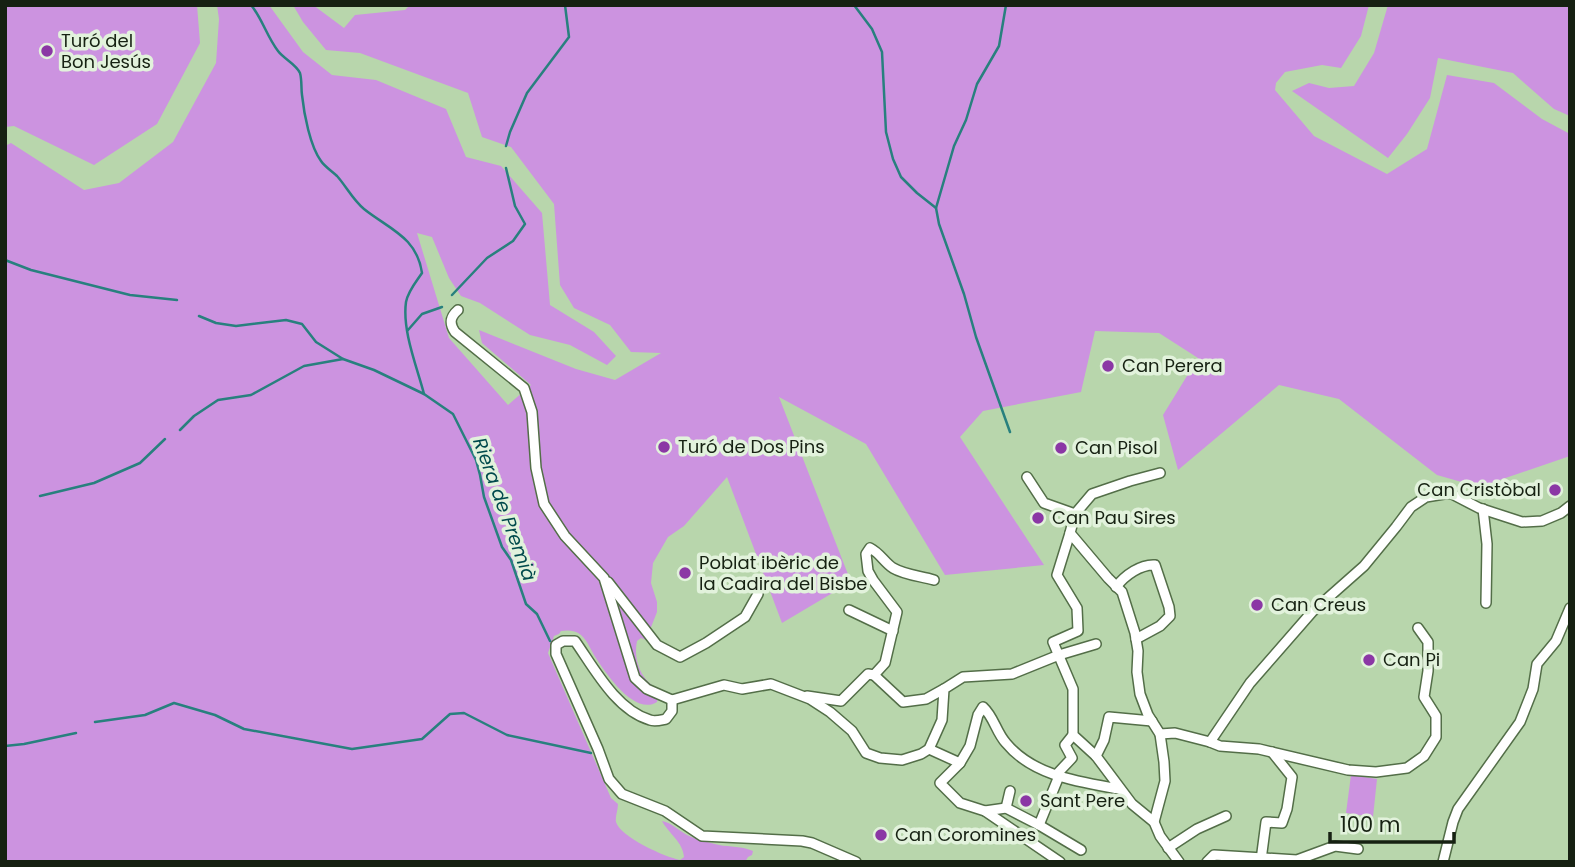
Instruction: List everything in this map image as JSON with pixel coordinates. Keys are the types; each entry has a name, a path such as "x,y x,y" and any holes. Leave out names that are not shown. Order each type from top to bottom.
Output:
{"street":[{"path":"458,310 451,319 455,332 524,388 532,412 536,468 544,504 565,537 604,578 657,645 680,657 746,617 758,594"},
{"path":"1039,825 1057,776 1072,758 1065,745 1073,735 1073,689 1053,642 1078,631 1077,608 1057,575 1075,513 1092,494 1160,473"},
{"path":"1027,477 1044,503 1075,513"},
{"path":"1210,742 1259,673 1312,612 1364,566 1410,506 1426,497 1450,493 1483,509 1522,522 1532,522 1561,513 1570,506"},
{"path":"1483,509 1487,544 1486,603"},
{"path":"1070,533 1122,592 1136,639 1140,694 1160,734 1165,781 1154,822"},
{"path":"874,675 885,663 897,612 868,571 866,554 870,548 879,553 893,568 933,580"},
{"path":"1116,587 1124,578 1148,565 1156,565 1170,616 1160,626 1136,639"},
{"path":"604,578 635,678 647,689 673,700 724,685 742,689 771,684 810,699 830,712 852,731 866,753 880,758 902,760 929,749 942,720 944,689"},
{"path":"1443,862 1458,809 1520,722 1533,689 1537,664 1556,641 1570,608"},
{"path":"849,610 893,631"},
{"path":"1160,734 1175,733 1220,746 1259,748 1348,771 1376,772 1407,768 1424,756 1436,737 1436,716 1424,697 1428,671 1428,642 1418,628"},
{"path":"673,700 673,711 666,719 652,721 634,712 612,695 575,641 563,641 556,645 556,654 609,779 622,794 665,811 702,836 802,841 856,862"},
{"path":"797,694 841,701 868,674 874,675 903,702 926,699 962,677 1012,674 1096,644"},
{"path":"1060,862 985,811 960,803 940,783 960,763 970,746 983,706 990,713 1003,740 1017,756 1057,776 1119,789"},
{"path":"1096,756 1104,740 1109,717 1152,721"},
{"path":"1073,735 1096,756 1132,804 1154,822 1160,836 1179,862"},
{"path":"929,749 960,763"},
{"path":"1262,860 1266,822 1282,823 1292,777 1272,752"},
{"path":"1006,808 1010,791"},
{"path":"985,811 1006,808 1081,850"},
{"path":"1168,848 1197,829 1226,816"},
{"path":"1208,862 1214,855 1262,860 1297,860 1335,846 1358,849"}],"shaded area":[{"path":"5,5 197,5 200,43 157,124 94,165 14,126 5,127"},
{"path":"217,5 269,5 303,52 332,75 376,80 446,109 466,157 501,166 542,213 550,305 594,332 616,356 607,365 570,345 530,335 480,303 461,296 449,278 432,237 417,233 449,338 508,405 531,385 482,343 479,330 576,369 615,380 661,353 631,352 610,325 574,308 560,285 554,204 511,147 482,137 468,93 360,53 326,50 293,5 313,5 344,28 355,15 405,10 410,5 1369,5 1361,36 1341,68 1322,65 1285,72 1276,83 1275,90 1314,136 1387,174 1427,149 1447,75 1494,83 1542,119 1570,134 1570,456 1479,487 1437,475 1339,399 1279,385 1178,470 1163,415 1198,358 1159,333 1095,331 1081,392 983,411 960,437 1044,565 945,575 866,444 779,397 851,582 782,623 727,477 684,526 668,537 653,563 651,583 657,612 646,640 641,638 637,641 636,655 647,681 659,689 657,702 649,705 640,703 622,692 586,640 576,632 561,631 554,636 548,653 611,798 618,804 616,822 619,828 644,846 680,860 684,857 683,852 662,821 666,822 699,840 753,851 745,862 5,862 5,146 11,143 84,190 119,183 173,142 216,63 219,19"},
{"path":"1388,5 1570,5 1570,116 1554,109 1513,73 1438,58 1430,98 1388,158 1292,91 1309,83 1329,88 1354,86 1374,53"},
{"path":"1351,775 1377,779 1373,817 1346,813"}],"waterway":[{"path":"251,5 278,51 300,73 308,130 321,161 360,205 408,242 419,261 422,273 408,294 405,313 408,337 424,394"},
{"path":"506,146 527,93 569,37 565,5"},
{"path":"854,5 872,29 882,52 886,132 893,159 901,177 936,208 976,337 1010,432"},
{"path":"936,208 954,146 966,120 977,84 999,46 1006,5"},
{"path":"452,295 487,258 513,241 525,224 515,206 506,168"},
{"path":"5,260 31,270 130,295 177,300"},
{"path":"408,330 422,314 442,307"},
{"name":"Riera de Premià","path":"199,316 216,323 236,326 286,320 302,324 316,342 343,359 374,370 424,394 453,414 476,460 484,497 502,547 511,560 526,604 537,614 550,641"},
{"path":"180,430 194,416 218,400 251,395 304,366 343,359"},
{"path":"40,496 94,483 140,463 165,439"},
{"path":"95,722 145,715 174,703 215,715 244,729 352,749 422,739 450,714 464,713 507,735 591,753"},
{"path":"5,746 76,733"}],"place":[{"name":"Turó del Bon Jesús","path":"47,51"},
{"name":"Can Perera","path":"1108,366"},
{"name":"Turó de Dos Pins","path":"664,447"},
{"name":"Can Pisol","path":"1061,448"},
{"name":"Can Cristòbal","path":"1555,490"},
{"name":"Can Pau Sires","path":"1038,518"},
{"name":"Poblat ibèric de la Cadira del Bisbe","path":"685,573"},
{"name":"Can Creus","path":"1257,605"},
{"name":"Can Pi","path":"1369,660"},
{"name":"Sant Pere","path":"1026,801"},
{"name":"Can Coromines","path":"881,835"}]}
